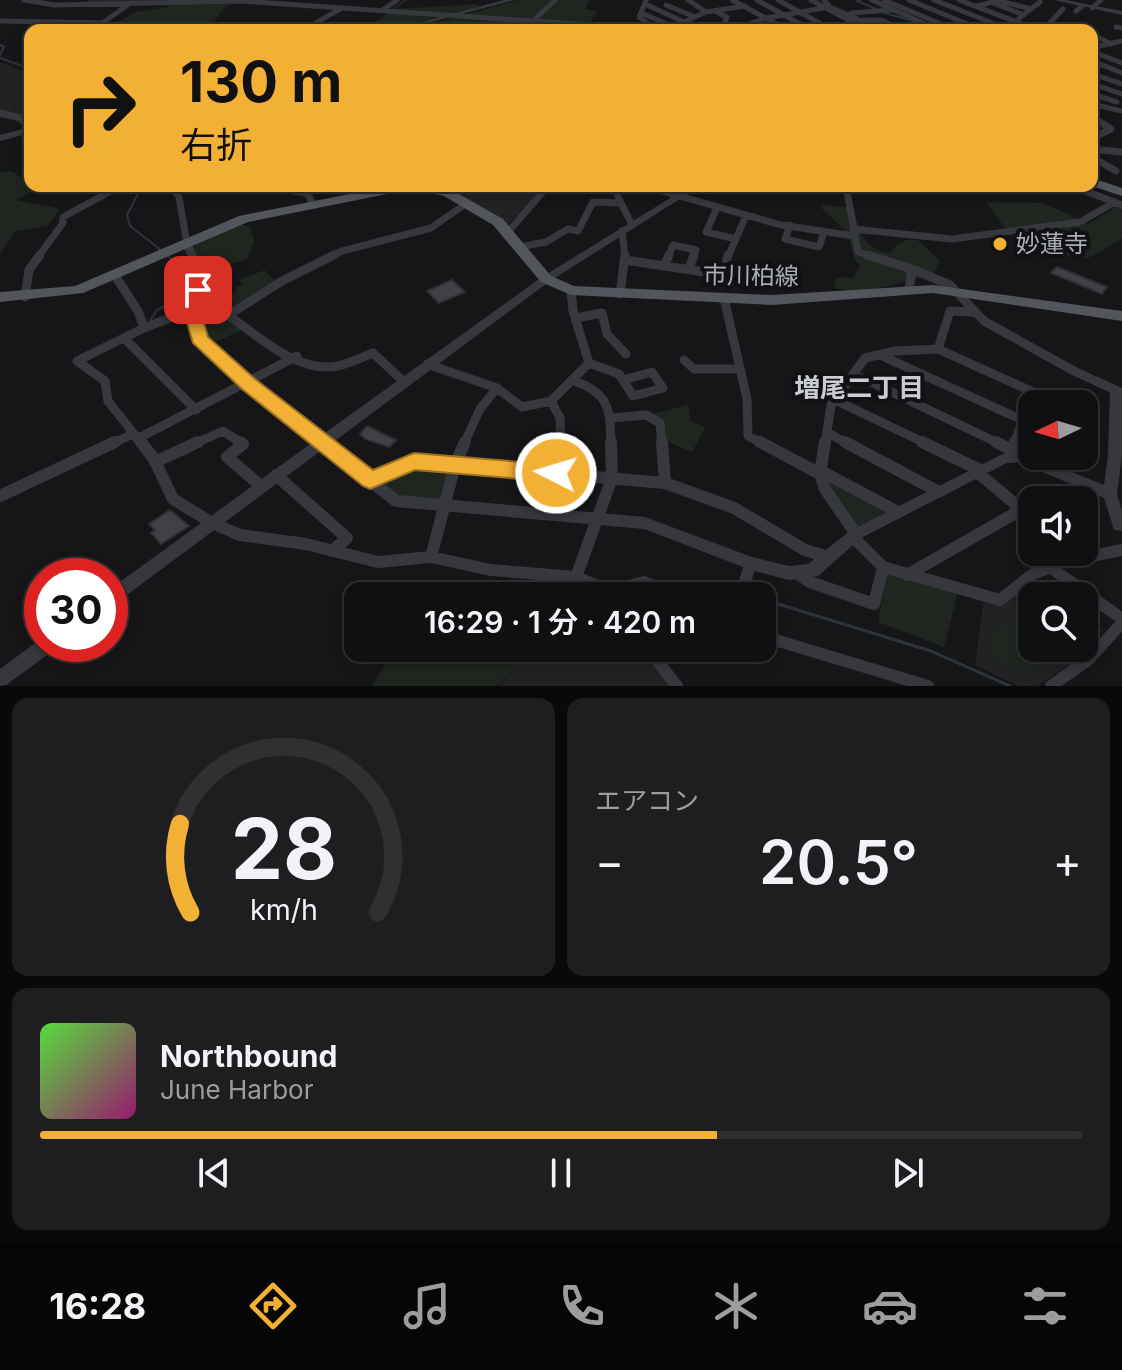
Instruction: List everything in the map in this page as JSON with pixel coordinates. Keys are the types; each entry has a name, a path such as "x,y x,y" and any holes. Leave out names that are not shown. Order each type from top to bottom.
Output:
{"main road":[{"path":"1098,186 1120,200"},
{"path":"0,297 78,290 116,277 244,219 310,199 363,192"},
{"name":"市川柏線","path":"444,192 498,222 546,279 571,290 800,300 909,289 957,291 1122,316"}],"street":[{"path":"24,0 55,5 241,1 570,24"},
{"path":"47,9 64,0"},
{"path":"381,11 397,0"},
{"path":"417,24 512,0"},
{"path":"532,22 555,0"},
{"path":"688,0 706,12"},
{"path":"732,0 777,24"},
{"path":"679,24 706,12 756,0 800,24"},
{"path":"778,0 822,24"},
{"path":"799,0 842,24"},
{"path":"811,0 851,13 891,10"},
{"path":"824,0 828,7 854,24"},
{"path":"872,0 922,24"},
{"path":"884,0 922,24"},
{"path":"909,0 968,24"},
{"path":"934,0 995,24"},
{"path":"959,0 1021,24"},
{"path":"926,24 944,14 988,1 1000,0 1031,9"},
{"path":"1057,0 1079,9 1122,13"},
{"path":"1092,8 1101,0"},
{"path":"988,1 1024,15"},
{"path":"654,24 639,17 646,2 684,22"},
{"path":"653,8 668,2 695,17"},
{"path":"1012,20 1040,2"},
{"path":"105,23 129,4"},
{"path":"1049,24 1069,4"},
{"path":"313,24 343,7"},
{"path":"750,24 828,7"},
{"path":"715,11 727,17 724,24"},
{"path":"641,13 658,24"},
{"path":"851,13 856,24"},
{"path":"861,24 881,20 890,24"},
{"path":"0,21 108,24"},
{"path":"1098,37 1122,49"},
{"path":"1098,47 1122,41"},
{"path":"1098,54 1122,68"},
{"path":"1098,63 1114,70 1122,68"},
{"path":"1098,76 1122,84"},
{"path":"1098,87 1120,98"},
{"path":"1098,95 1120,98"},
{"path":"1107,108 1120,98"},
{"path":"1098,106 1122,111"},
{"path":"3,115 24,121"},
{"path":"1098,121 1111,129 1098,134"},
{"path":"0,138 24,130"},
{"path":"1098,149 1122,152"},
{"path":"1098,160 1116,171"},
{"path":"25,297 29,270 49,239 58,231 63,217 109,192"},
{"path":"175,192 179,197 187,244 200,272 200,304 194,316 200,339 248,384 396,501 645,523 751,563 798,574 810,582 874,604 883,567"},
{"path":"295,192 310,199 319,192"},
{"path":"508,232 543,192"},
{"path":"616,192 627,228 620,294"},
{"path":"664,192 717,208 824,232 952,239 1080,222 1120,200"},
{"path":"847,192 858,252 912,269 957,291 972,312 992,326 1119,392 1115,455 1120,529"},
{"path":"1093,192 1120,200"},
{"path":"128,585 546,279 680,195"},
{"path":"519,247 546,242 568,229 578,231 587,219 587,210 593,202 620,203"},
{"path":"230,314 282,281 342,251 431,228 467,203"},
{"path":"717,208 706,232 736,239"},
{"path":"625,260 724,275 729,250 746,215"},
{"path":"790,225 785,239 819,247 824,232"},
{"path":"664,266 673,245 696,250 689,269"},
{"path":"909,289 912,269"},
{"path":"116,277 138,311 144,328"},
{"path":"571,290 589,363"},
{"path":"724,298 747,399 748,436 898,512"},
{"path":"403,381 373,353 334,367 316,366 276,350 230,314 200,304 77,361 105,381 108,401 155,462 173,499 212,523 240,535 378,562 431,557 491,570 576,577 587,582"},
{"path":"938,349 950,311 972,312"},
{"path":"576,318 602,313 607,334 626,354"},
{"path":"124,338 196,410"},
{"path":"1029,390 938,349 895,351 865,358 835,400 821,472 825,489 854,535 883,567 1000,600 1033,574 1051,566 1122,621 1088,660 1051,686"},
{"path":"880,355 1018,418"},
{"path":"0,496 196,410 297,356"},
{"path":"684,360 694,369 740,369"},
{"path":"427,364 497,388 522,407 551,401 589,363"},
{"path":"589,363 619,374 623,380"},
{"path":"854,374 1012,453 1116,494"},
{"path":"574,381 592,387 610,408 612,478 576,577"},
{"path":"431,557 455,465 480,409 497,388"},
{"path":"835,400 978,471 1018,508"},
{"path":"551,401 560,411 562,422 556,473"},
{"path":"611,418 646,415 660,423 665,483"},
{"path":"155,462 223,431 243,444 227,457 261,486"},
{"path":"828,433 939,492"},
{"path":"798,574 812,571 854,535 1012,453 1018,437"},
{"path":"370,480 414,462 665,483 734,508 805,550 829,557"},
{"path":"276,475 347,538 332,551"},
{"path":"907,575 1018,514"},
{"path":"1098,555 1122,550"},
{"path":"745,582 751,563"},
{"path":"776,640 928,686"},
{"path":"0,679 24,662"},
{"path":"658,662 677,686"}],"shaded area":[{"path":"88,0 237,0 224,8 213,23 216,24 114,24 136,12 168,7 166,3 86,3"},
{"path":"402,0 408,0 395,9 477,4 478,7 409,24 370,24"},
{"path":"519,0 589,0 585,9 598,11 588,24 429,24"},
{"path":"0,62 24,72 24,128 14,120 0,118"},
{"path":"0,172 12,172 24,179 24,192 31,192 17,200 60,209 47,226 15,231 0,254"},
{"path":"456,192 538,192 508,225"},
{"path":"986,202 1044,203 1088,224 1118,206 1122,208 1122,239 1088,258 1056,255 1005,228"},
{"path":"821,205 854,208 864,238 881,251 890,253 902,242 919,241 939,260 934,275 861,291 836,288 834,283 837,277 853,278 860,266 855,260 847,232"},
{"path":"240,224 250,227 254,241 247,260 205,270 194,248 197,243"},
{"path":"265,270 275,282 233,310 212,301 237,291 235,288 243,284 239,280"},
{"path":"206,308 240,328 240,331 211,344 200,318 201,309"},
{"path":"688,405 691,421 705,428 692,452 666,441 664,421 652,414"},
{"path":"411,466 450,470 439,500 402,497 382,482 383,478"},
{"path":"826,480 884,509 885,513 858,526 853,525"},
{"path":"887,572 954,592 957,596 944,647 878,622"},
{"path":"1018,592 1018,662 1074,662 1037,686 1018,686 975,665 984,598 1002,605"},
{"path":"998,623 1018,623 1018,662 1042,662 1026,675 991,655"},
{"path":"387,662 522,662 496,686 372,686"},
{"path":"522,662 652,662 669,686 497,686"}],"building":[{"path":"1057,267 1107,287 1102,294 1051,273"},
{"path":"452,280 465,292 439,303 427,291"},
{"path":"367,426 396,440 389,447 365,439 360,434"},
{"path":"170,510 189,526 161,544 151,533 155,530 149,524"}],"waterway":[{"path":"861,0 857,1 876,9"},
{"path":"885,13 924,24"},
{"path":"0,45 4,47 0,55"},
{"path":"0,58 24,67"},
{"path":"139,192 127,215 130,226 161,250"},
{"path":"150,321 157,310 187,295 176,264 169,257"},
{"path":"776,603 931,651 1010,686"}],"place":[{"name":"妙蓮寺","path":"1000,244"}],"district":[{"name":"増尾二丁目","path":"859,388"}],"route":[{"path":"198,290 203,302 194,316 200,339 248,384 370,480 414,462 556,473"}]}
